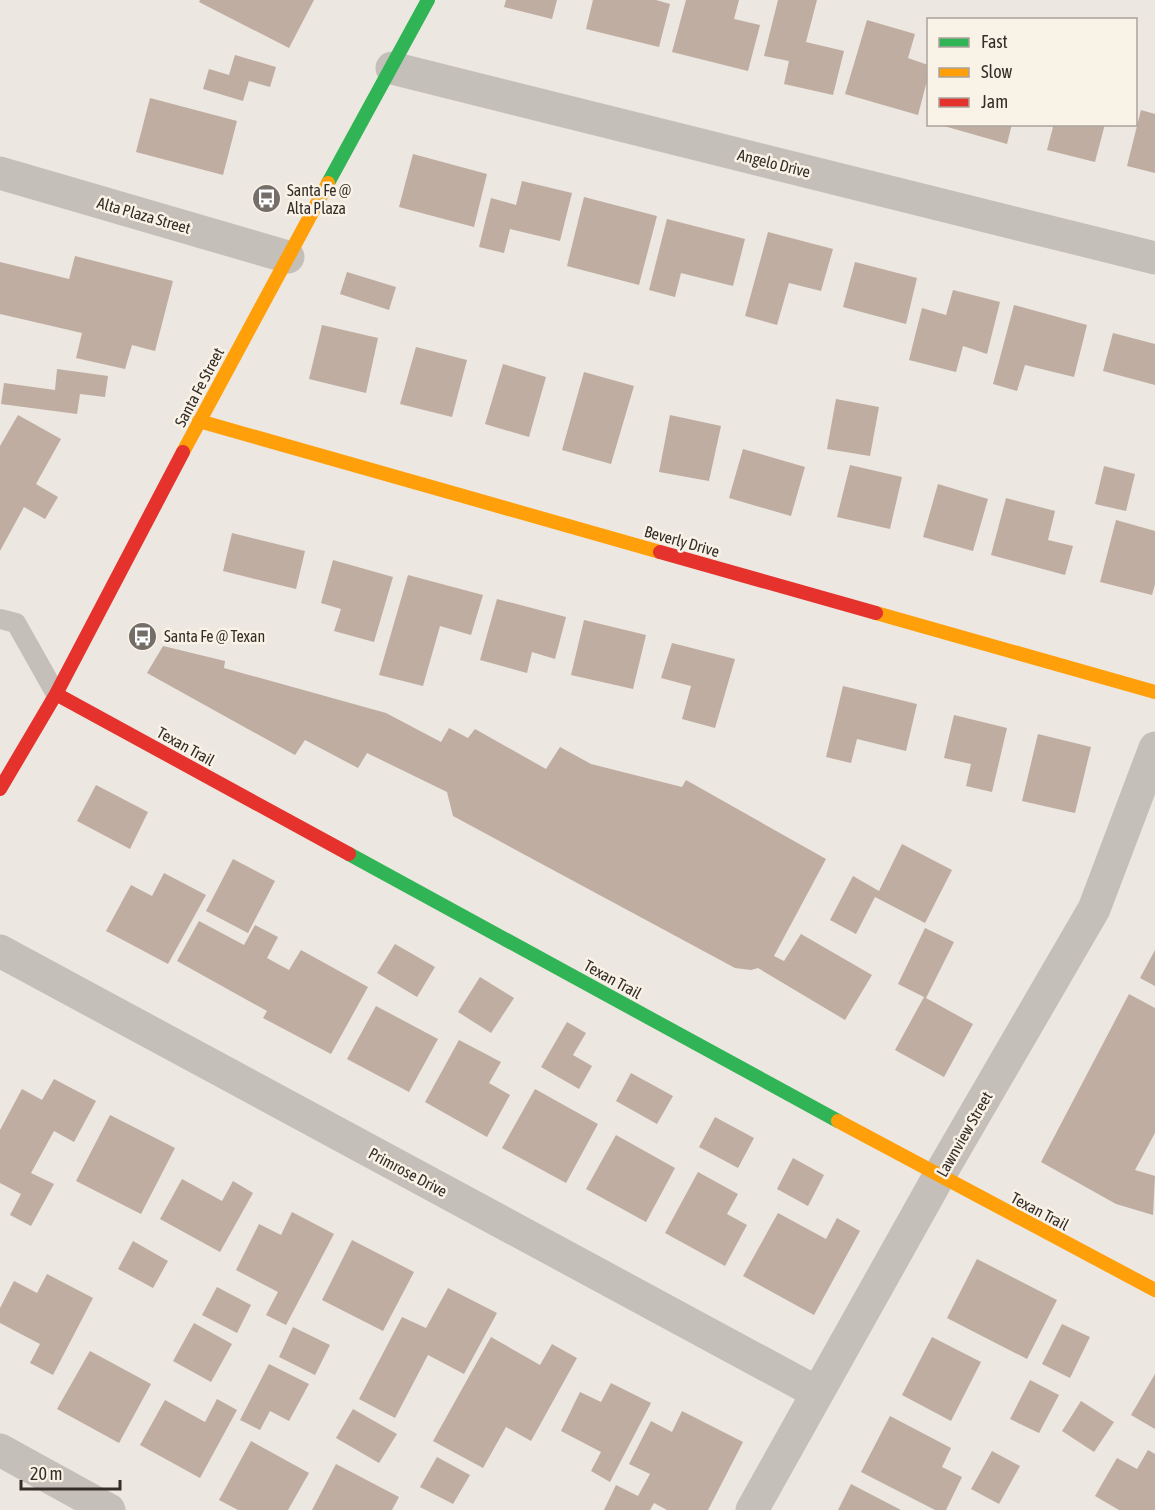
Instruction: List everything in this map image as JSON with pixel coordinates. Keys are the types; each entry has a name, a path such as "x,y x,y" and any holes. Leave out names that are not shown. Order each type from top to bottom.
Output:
{"street":[{"name":"Santa Fe Street","path":"0,789 56,694 199,421 428,0"},
{"name":"Angelo Drive","path":"392,68 1155,258"},
{"name":"Alta Plaza Street","path":"0,173 288,257"},
{"name":"Beverly Drive","path":"199,421 1155,692"},
{"name":"Texan Trail","path":"56,694 939,1176 1155,1290"},
{"name":"Lawnview Street","path":"752,1510 816,1392 1094,909 1155,748"},
{"name":"Primrose Drive","path":"0,951 816,1392"},
{"path":"0,1450 109,1510"}],"lane":[{"path":"0,619 16,622 56,694"}],"building":[{"path":"200,0 314,0 289,48 199,2"},
{"path":"506,0 557,0 552,19 504,7"},
{"path":"593,0 656,0 670,4 659,47 586,29"},
{"path":"686,0 739,0 734,19 760,25 748,71 672,52"},
{"path":"778,0 817,0 806,42 844,51 833,95 784,84 789,61 764,56"},
{"path":"867,20 915,34 908,58 927,65 927,81 918,115 845,94"},
{"path":"235,55 276,67 270,87 249,81 243,101 203,89 209,69 229,75"},
{"path":"150,98 237,121 223,175 136,152"},
{"path":"1141,110 1155,114 1155,173 1127,166"},
{"path":"944,126 1012,126 1007,144"},
{"path":"1051,126 1104,126 1095,162 1047,150 1053,127"},
{"path":"413,154 487,174 474,227 399,207"},
{"path":"522,181 572,193 560,241 510,229 504,253 479,247 491,198 516,205"},
{"path":"584,197 657,216 639,285 567,266"},
{"path":"667,219 745,239 733,286 681,273 675,297 649,290"},
{"path":"768,232 833,249 821,291 789,283 777,325 745,316"},
{"path":"75,256 173,281 155,351 132,345 125,369 76,358 82,333 0,314 0,262 69,279"},
{"path":"855,262 917,278 906,324 843,307"},
{"path":"347,272 396,287 389,310 340,294"},
{"path":"953,290 1000,302 987,354 963,346 956,372 909,360 922,308 946,315"},
{"path":"1014,305 1087,325 1074,377 1025,365 1017,391 993,384"},
{"path":"322,325 378,338 366,393 309,379"},
{"path":"1113,333 1155,344 1155,385 1103,371"},
{"path":"416,347 467,360 452,417 400,404"},
{"path":"503,364 546,377 529,437 485,424"},
{"path":"57,369 108,376 105,397 80,394 77,414 1,404 4,383 55,390"},
{"path":"584,372 634,386 611,464 562,450"},
{"path":"836,399 879,407 870,456 827,449"},
{"path":"18,415 61,439 36,484 58,497 45,519 24,507 0,551 0,446"},
{"path":"670,415 721,426 709,481 659,472"},
{"path":"743,449 805,467 791,516 729,498"},
{"path":"850,465 902,477 890,529 837,517"},
{"path":"1104,466 1135,474 1126,511 1095,504"},
{"path":"938,484 988,499 973,551 923,537"},
{"path":"1006,498 1055,511 1048,540 1073,546 1065,575 991,555"},
{"path":"1116,520 1155,531 1155,584 1152,595 1100,582"},
{"path":"232,533 305,551 296,589 223,571"},
{"path":"333,560 393,577 374,642 334,631 341,609 321,603"},
{"path":"408,575 483,595 471,635 440,626 423,686 379,675"},
{"path":"497,599 566,617 555,659 532,652 527,673 480,660"},
{"path":"584,620 646,635 633,689 571,675"},
{"path":"672,643 735,659 715,728 682,719 691,686 661,678"},
{"path":"163,646 225,661 224,668 386,713 441,742 449,728 468,738 475,729 546,769 560,747 591,764 682,787 686,780 826,859 774,956 784,961 801,934 872,975 845,1020 758,968 751,970 735,968 453,816 447,792 367,753 358,768 305,740 295,755 147,673"},
{"path":"843,686 917,704 906,751 857,739 851,763 826,757"},
{"path":"954,715 1007,728 992,792 966,786 971,764 944,758"},
{"path":"1038,734 1091,747 1075,813 1022,801"},
{"path":"96,785 148,812 130,849 77,821"},
{"path":"902,844 952,870 925,923 875,897 856,934 830,920 853,876 879,891"},
{"path":"233,859 275,881 248,933 206,911"},
{"path":"164,873 206,895 168,964 106,931 131,885 152,896"},
{"path":"199,921 244,945 255,925 278,937 267,958 289,970 301,950 368,987 331,1054 263,1018 267,1011 177,961"},
{"path":"925,928 954,942 926,998 973,1024 944,1077 895,1050 924,997 898,984"},
{"path":"395,944 435,967 417,997 377,973"},
{"path":"1155,950 1155,986 1140,978"},
{"path":"480,977 514,998 491,1033 458,1012"},
{"path":"1129,994 1155,1008 1155,1133 1135,1170 1155,1176 1153,1215 1116,1204 1041,1162"},
{"path":"376,1006 438,1039 409,1092 347,1059"},
{"path":"567,1022 586,1033 573,1055 592,1066 579,1089 541,1067"},
{"path":"459,1040 501,1062 489,1083 510,1095 487,1137 425,1102"},
{"path":"631,1073 673,1096 657,1124 616,1101"},
{"path":"54,1079 96,1101 74,1142 54,1131 31,1173 54,1184 31,1226 10,1215 21,1194 0,1183 0,1130 22,1089 42,1100"},
{"path":"535,1089 598,1124 566,1183 502,1148"},
{"path":"110,1115 175,1148 141,1214 76,1181"},
{"path":"715,1117 754,1138 738,1168 699,1147"},
{"path":"616,1135 675,1168 646,1222 586,1189"},
{"path":"793,1158 824,1175 808,1206 777,1189"},
{"path":"698,1172 738,1194 727,1214 747,1225 725,1266 665,1233"},
{"path":"182,1179 222,1201 233,1181 253,1193 220,1252 160,1219"},
{"path":"292,1212 334,1234 286,1325 266,1315 278,1292 236,1270 259,1224 281,1235"},
{"path":"778,1213 826,1239 837,1218 860,1231 814,1315 743,1276"},
{"path":"352,1240 414,1272 383,1331 322,1300"},
{"path":"133,1241 168,1261 153,1288 118,1269"},
{"path":"977,1259 1057,1300 1027,1359 947,1318"},
{"path":"47,1274 93,1298 53,1375 30,1363 40,1344 0,1323 0,1308 14,1281 37,1293"},
{"path":"217,1287 251,1305 237,1333 202,1315"},
{"path":"448,1288 497,1313 464,1374 428,1355 395,1418 359,1399 402,1317 426,1328"},
{"path":"194,1323 232,1344 211,1382 173,1361"},
{"path":"1062,1324 1090,1337 1070,1378 1042,1364"},
{"path":"293,1327 330,1345 315,1375 279,1357"},
{"path":"491,1337 540,1365 552,1344 577,1358 531,1441 506,1427 483,1468 433,1441"},
{"path":"932,1337 981,1362 951,1421 902,1395"},
{"path":"90,1351 151,1384 119,1443 57,1409"},
{"path":"269,1364 309,1384 289,1421 270,1411 260,1430 240,1420"},
{"path":"1155,1374 1155,1429 1131,1415"},
{"path":"1030,1380 1059,1395 1039,1433 1010,1419"},
{"path":"611,1383 651,1403 610,1482 591,1471 601,1452 561,1431 580,1392 601,1402"},
{"path":"217,1399 237,1410 200,1478 140,1445 165,1400 205,1422"},
{"path":"1081,1401 1114,1422 1094,1452 1062,1431"},
{"path":"353,1409 397,1434 379,1463 336,1438"},
{"path":"682,1411 743,1442 708,1510 667,1510 654,1503 650,1510 604,1510 616,1485 638,1496 650,1474 629,1464 651,1421 672,1432"},
{"path":"890,1416 951,1448 942,1467 962,1477 946,1510 935,1510 861,1472"},
{"path":"251,1441 309,1473 288,1510 238,1510 219,1500"},
{"path":"1148,1450 1155,1454 1155,1510 1119,1510 1095,1496 1117,1458 1137,1469"},
{"path":"992,1451 1020,1466 999,1504 971,1489"},
{"path":"437,1457 470,1475 453,1504 420,1487"},
{"path":"336,1464 399,1497 392,1510 312,1510"},
{"path":"851,1484 901,1510 838,1510"}],"traffic: fast":[{"path":"328,183 428,0"},
{"path":"349,854 838,1121"}],"traffic: slow":[{"path":"183,452 328,183"},
{"path":"199,421 660,552"},
{"path":"876,613 1155,692"},
{"path":"838,1121 1155,1290"}],"traffic: jam":[{"path":"0,789 56,694 183,452"},
{"path":"660,552 876,613"},
{"path":"56,694 349,854"}],"place":[{"name":"Santa Fe @ Alta Plaza","path":"266,199"},
{"name":"Santa Fe @ Texan","path":"143,636"}]}
